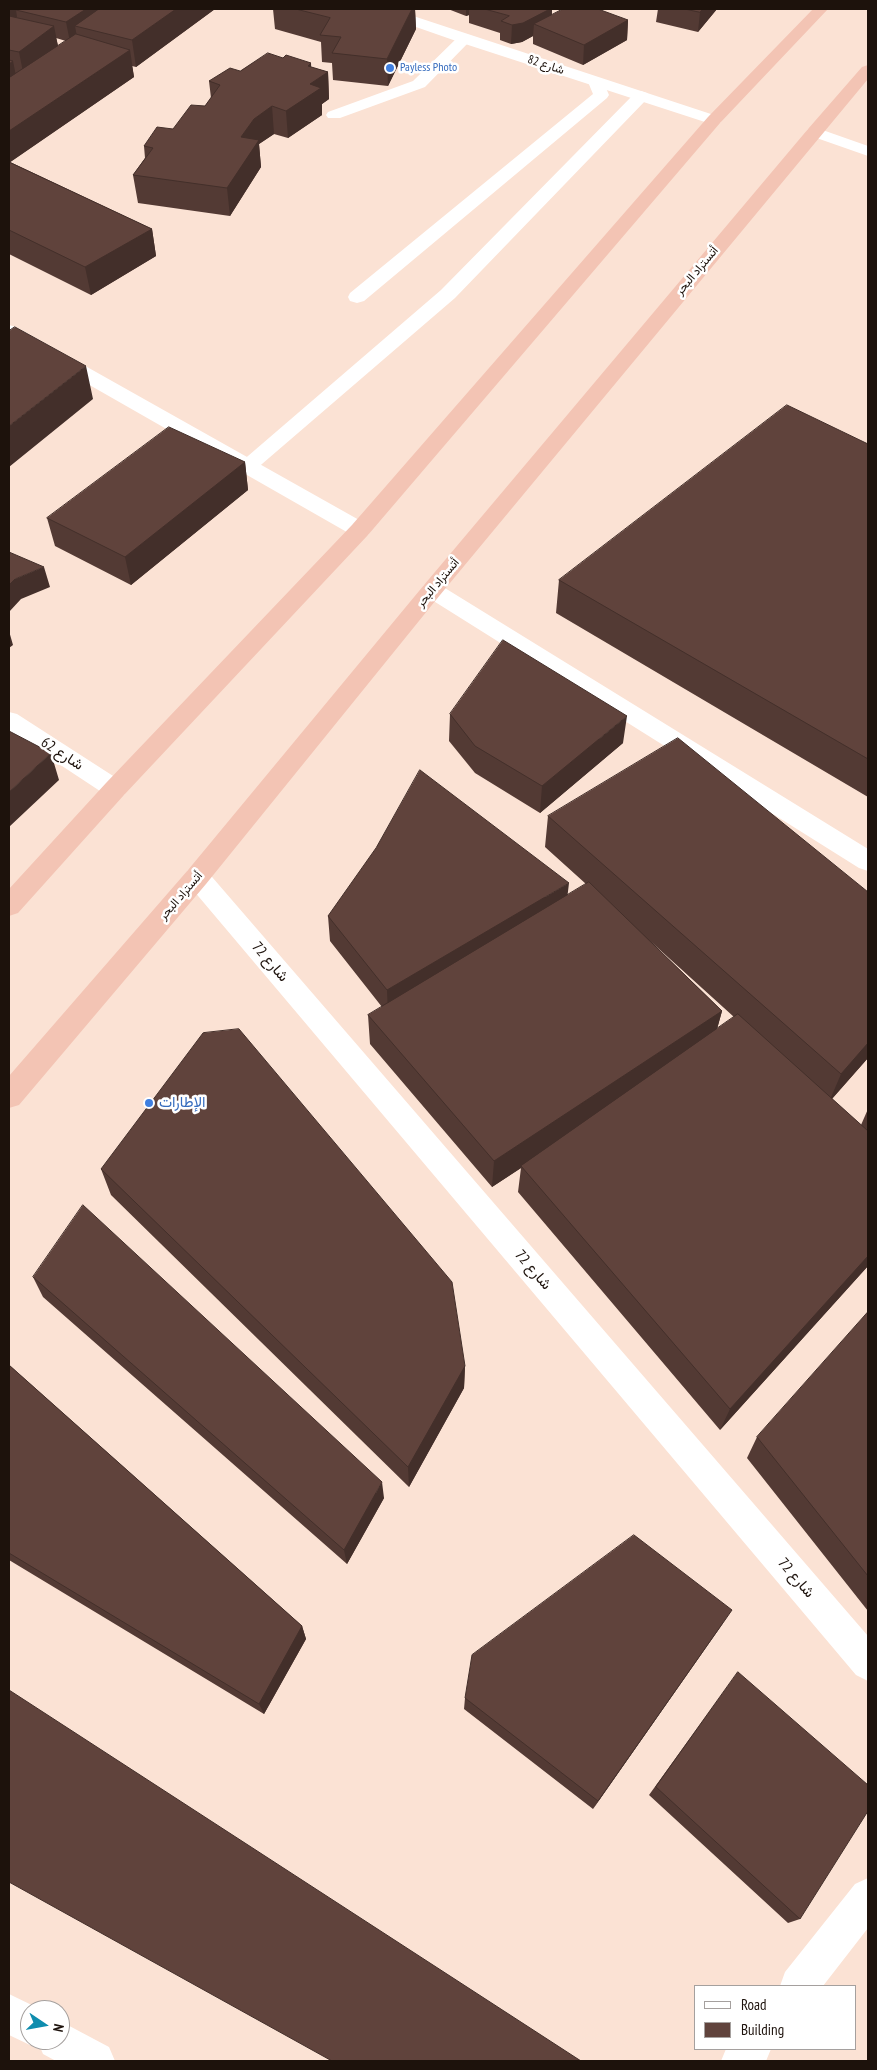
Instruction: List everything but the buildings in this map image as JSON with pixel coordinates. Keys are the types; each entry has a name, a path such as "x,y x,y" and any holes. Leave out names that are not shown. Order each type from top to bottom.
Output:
{"highway":[{"path":"9,906 115,789 360,530 714,120 821,9"},
{"name":"أتستراد البحر","path":"9,1096 197,877 432,590 814,132 868,70"}],"street":[{"name":"شارع 82","path":"390,10 464,39 714,120"},
{"path":"334,115 419,84 464,39"},
{"path":"357,297 601,95 596,82"},
{"path":"248,466 448,294 641,96"},
{"path":"814,132 868,151"},
{"path":"9,331 360,530"},
{"path":"432,590 868,861"},
{"name":"شارع 62","path":"9,720 115,789"},
{"name":"شارع 72","path":"197,877 868,1662"},
{"path":"800,1985 868,1897"},
{"path":"70,2047 96,2061"},
{"path":"741,2061 750,2050"}],"place":[{"name":"Payless Photo","path":"390,68"},
{"name":"الإطارات","path":"149,1103"}]}
